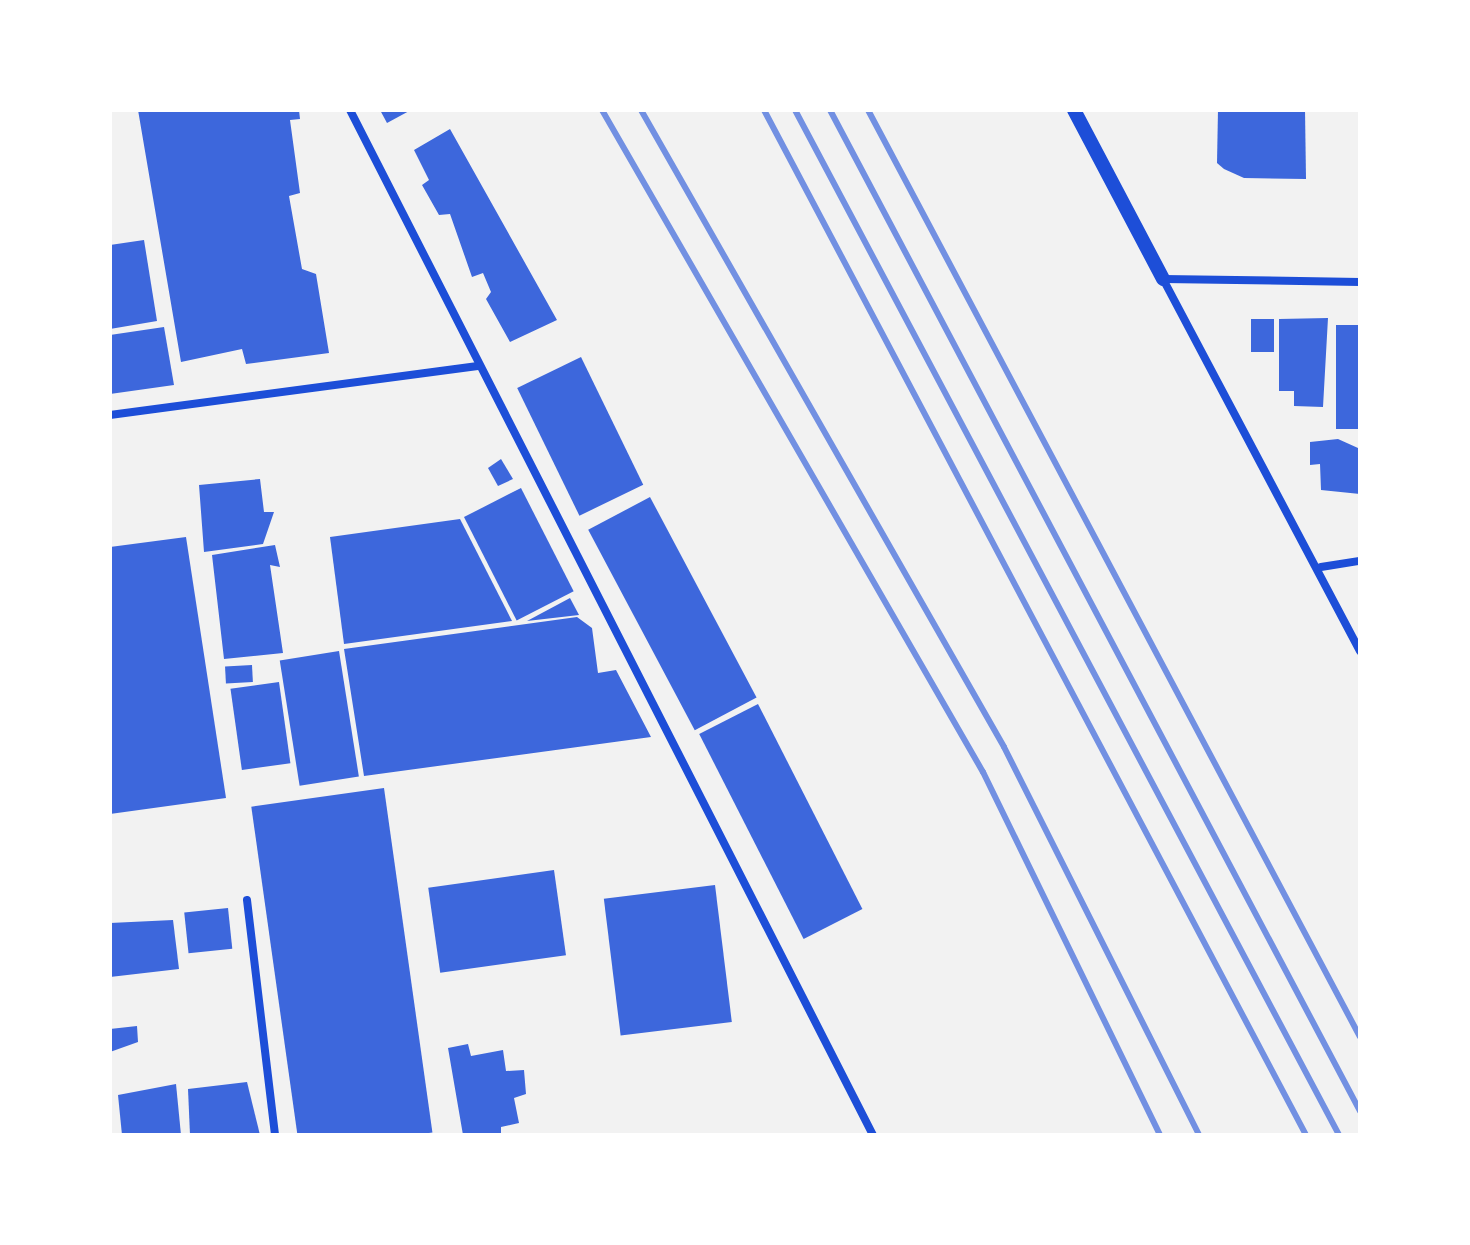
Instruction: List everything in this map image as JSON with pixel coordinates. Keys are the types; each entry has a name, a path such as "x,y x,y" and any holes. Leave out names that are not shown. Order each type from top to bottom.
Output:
{"street":[{"path":"350,110 873,1135"},
{"path":"1074,110 1321,567 1360,651"},
{"path":"1163,279 1360,282"},
{"path":"110,415 478,366"},
{"path":"1321,567 1360,561"},
{"path":"247,900 275,1135"}],"building":[{"path":"138,110 299,110 300,119 290,120 300,193 289,196 302,269 316,274 329,353 246,364 242,349 181,362"},
{"path":"380,110 411,110 387,123"},
{"path":"1218,110 1305,110 1306,179 1244,178 1224,169 1217,163"},
{"path":"450,129 557,320 510,342 486,299 491,292 483,273 472,277 450,214 439,215 422,185 429,180 414,150"},
{"path":"144,240 157,321 110,329 110,245"},
{"path":"1328,318 1323,407 1294,406 1294,391 1279,391 1279,319"},
{"path":"1251,319 1274,319 1274,352 1251,352"},
{"path":"1336,325 1360,325 1360,429 1336,429"},
{"path":"164,327 174,385 110,394 110,335"},
{"path":"581,357 643,485 579,516 517,388"},
{"path":"1338,439 1358,448 1360,494 1321,490 1320,464 1310,465 1310,442"},
{"path":"501,459 513,479 498,486 488,468"},
{"path":"260,479 264,512 274,512 263,544 204,552 199,485"},
{"path":"521,488 574,591 517,620 464,517"},
{"path":"650,497 757,697 695,730 588,530"},
{"path":"460,519 512,621 344,644 330,537"},
{"path":"186,537 226,798 110,814 110,547"},
{"path":"275,545 280,567 270,565 283,653 224,659 212,555"},
{"path":"570,598 579,615 527,621"},
{"path":"577,617 592,628 598,673 616,670 651,737 364,776 344,649"},
{"path":"339,651 359,776 300,786 280,660"},
{"path":"252,665 253,682 226,683 225,666"},
{"path":"279,682 290,763 242,770 230,689"},
{"path":"758,704 862,909 804,939 699,734"},
{"path":"384,788 432,1133 297,1135 251,807"},
{"path":"554,870 566,955 440,973 428,888"},
{"path":"715,885 732,1022 621,1036 604,899"},
{"path":"228,908 232,949 189,953 184,913"},
{"path":"173,920 179,969 110,977 110,923"},
{"path":"137,1026 138,1042 110,1052 110,1029"},
{"path":"468,1044 471,1056 503,1050 506,1071 524,1070 526,1094 514,1098 519,1123 501,1127 501,1135 463,1135 448,1048"},
{"path":"247,1082 260,1135 190,1135 188,1089"},
{"path":"176,1084 181,1135 122,1135 118,1095"}],"railway":[{"path":"602,110 983,772 1160,1135"},
{"path":"641,110 1004,747 1199,1135"},
{"path":"764,110 1306,1135"},
{"path":"795,110 1339,1135"},
{"path":"830,110 1360,1111"},
{"path":"868,110 1360,1037"}]}
